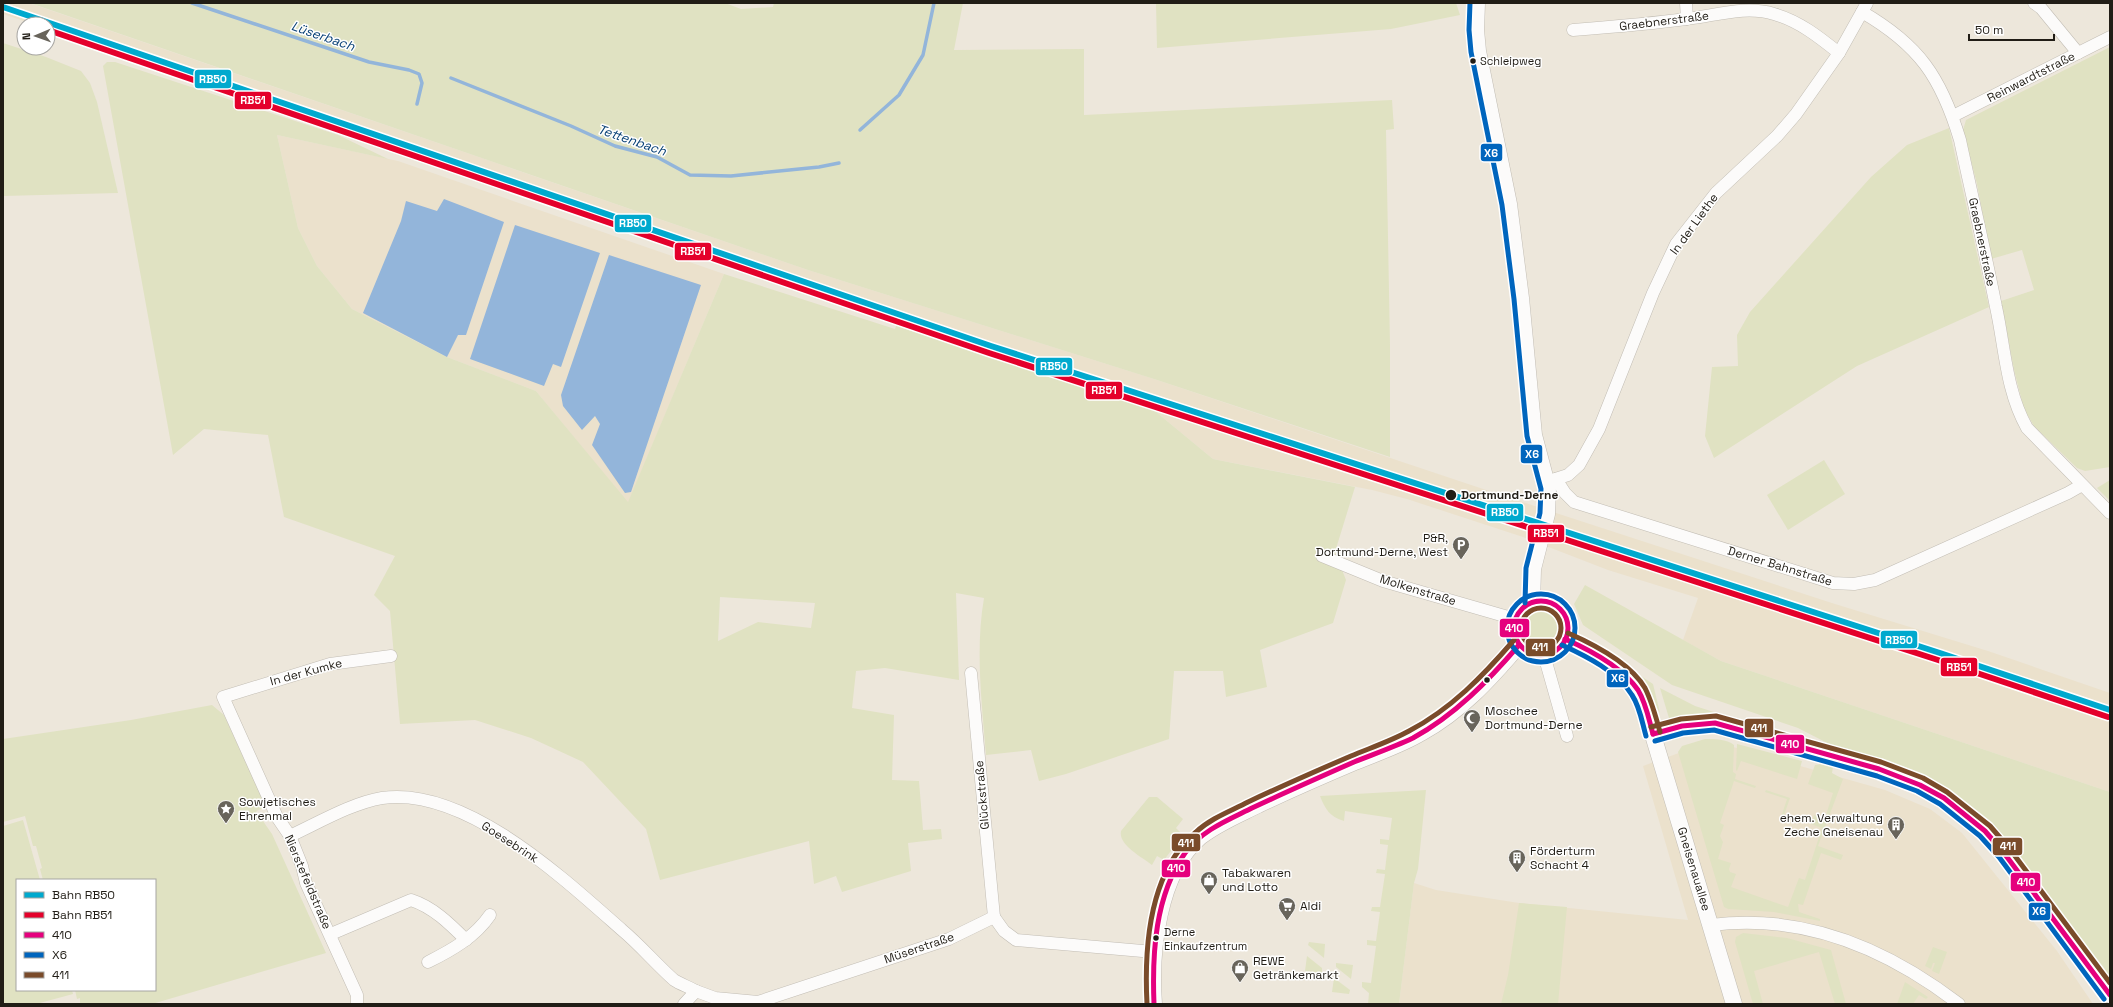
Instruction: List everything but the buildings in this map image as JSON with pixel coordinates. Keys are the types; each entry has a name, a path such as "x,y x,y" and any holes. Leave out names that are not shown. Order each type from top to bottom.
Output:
{"main road":[{"path":"1477,3 1476,30 1478,51 1509,204 1521,298 1534,435 1551,481 1548,514 1533,569 1532,603"},
{"path":"1532,603 1551,604 1560,610 1567,624 1565,639 1558,649 1544,655 1530,653 1519,645 1514,633 1515,619 1524,607 1532,603"},
{"name":"Gneisenauallee","path":"1565,639 1598,657 1628,679 1637,689 1643,702 1653,734 1734,1004"},
{"path":"1154,1004 1154,952 1166,893 1185,853 1199,838 1217,825 1306,783 1420,734 1459,708 1498,670 1519,645"},
{"path":"1653,734 1704,722 1715,723 1879,769 1920,785 1944,798 1986,832 2106,990"}],"street":[{"path":"1686,3 1687,19"},
{"path":"2034,3 2040,8 2078,53"},
{"name":"In der Liethe","path":"1551,481 1568,475 1579,465 1599,429 1653,293 1676,244 1716,192 1777,136 1796,114 1839,53 1865,7"},
{"name":"Graebnerstraße","path":"1865,7 1920,56 1936,80 1952,116 1960,140 1992,286 2014,399 2027,428 2082,485"},
{"name":"Graebnerstraße","path":"1573,30 1687,19 1750,10 1773,14 1791,20 1805,27 1839,53"},
{"name":"Reinwardtstraße","path":"1952,116 2110,37"},
{"name":"Derner Bahnstraße","path":"1551,481 1574,502 1833,583 1854,584 1875,580 2068,493 2082,485"},
{"path":"2082,485 2110,513"},
{"name":"Molkenstraße","path":"1322,556 1383,581 1515,619"},
{"path":"1544,655 1567,736"},
{"name":"In der Kumke","path":"223,697 330,664 391,656"},
{"name":"Glückstraße","path":"971,673 994,917"},
{"name":"Nierstefeldstraße","path":"223,697 277,817 290,836 302,866 306,883 331,934 357,995 357,1004"},
{"name":"Goesebrink","path":"290,836 362,803 381,798 406,797 436,802 474,819 530,853 586,898 639,945 675,980 696,991"},
{"path":"331,934 411,900 422,903 444,919 466,940"},
{"path":"428,962 466,940 481,928 490,915"},
{"path":"994,917 1004,931 1016,940 1154,952"},
{"name":"Müserstraße","path":"696,991 715,998 758,1002 949,940 994,917"},
{"path":"1711,924 1740,921 1766,922 1788,925 1848,940 1912,972 1959,1004"},
{"path":"684,1004 696,991"}],"shaded area":[{"path":"3,3 29,3 808,270 1154,379 1510,498 1835,604 1988,651 2110,693 2110,792 1721,661 1683,640 1698,598 1608,570 1523,537 1407,499 1372,490 1213,459 1150,407 56,32 56,16 16,16 16,18 3,14"},
{"path":"277,135 398,161 724,274 628,503 536,391 447,357 352,309 317,266 298,228"},
{"path":"1712,741 1885,790 1930,809 1962,833 2057,951 2093,1004 1399,1004 1414,883 1436,890 1519,903 1688,920 1643,766"}],"green space":[{"path":"30,3 725,3 741,9 773,7 774,3 963,3 954,50 1084,49 1084,115 1392,100 1394,129 1386,130 1390,345 1390,457 1154,379 808,270"},
{"path":"1156,3 1456,3 1460,15 1391,29 1157,48"},
{"path":"3,43 16,47 16,56 43,56 81,71 90,83 97,102 118,193 3,196"},
{"path":"2110,47 2110,467 2085,471 2077,468 2034,426 2024,409 2014,370 2001,301 2034,290 2022,250 1991,259 1977,184 1963,130 1966,120"},
{"path":"107,62 115,62 338,135 388,159 277,135 298,228 317,266 352,309 447,357 536,391 628,502 724,274 895,329 898,320 1150,407 1213,459 1355,487 1335,552 1346,580 1333,623 1260,650 1267,687 1226,697 1223,671 1174,671 1169,739 1066,774 1039,781 1031,750 986,755 980,676 980,637 984,598 956,593 959,680 885,668 856,671 852,708 894,715 892,780 919,781 923,830 941,829 942,839 908,843 911,871 842,892 836,876 814,884 809,841 660,880 646,829 583,762 531,738 475,720 400,724 390,611 374,595 395,556 284,517 268,435 204,429 173,455 103,66","holes":["720,597 815,603 811,628 758,622 718,641"]},
{"path":"1949,128 1989,307 1857,366 1714,458 1705,436 1712,367 1738,366 1737,335 1750,312 1871,177 1907,145"},
{"path":"1824,460 1845,494 1788,530 1767,495"},
{"path":"2110,480 2110,501 2097,488"},
{"path":"1585,585 1721,661 2110,792 2110,980 1985,817 1938,784 1881,761 1837,748 1798,728 1672,685 1583,625 1574,604"},
{"path":"1540,611 1553,616 1558,629 1553,642 1540,647 1527,642 1522,629 1527,616"},
{"path":"1638,674 1653,684 1660,713 1637,676"},
{"path":"1660,688 1695,706 1739,720 1738,722 1715,717 1698,716 1669,718"},
{"path":"212,705 224,715 266,807 256,811 272,834 326,953 152,1004 80,1004 80,998 77,999 75,991 156,991 156,879 43,879 40,869 42,868 36,846 33,846 25,816 3,822 3,739 131,720"},
{"path":"1705,739 1724,740 1734,745 1733,772 1736,774 1735,779 1756,786 1755,788 1734,781 1720,823 1724,825 1720,836 1723,842 1718,859 1731,863 1729,869 1730,872 1736,874 1731,887 1788,907 1799,878 1805,880 1822,828 1811,824 1814,815 1825,818 1833,793 1808,784 1815,765 1821,764 1833,767 1832,773 1843,779 1818,846 1843,855 1841,860 1821,853 1803,905 1798,904 1799,912 1820,919 1820,921 1774,912 1728,909 1724,907 1678,752 1682,746"},
{"path":"1737,744 1802,761 1797,779 1741,761 1737,771"},
{"path":"1426,790 1418,869 1414,883 1399,1004 1368,1004 1369,993 1362,987 1362,982 1371,983 1376,946 1367,945 1367,940 1376,941 1380,912 1371,911 1372,907 1380,907 1385,874 1376,873 1377,869 1385,870 1388,845 1380,844 1380,839 1389,840 1392,818 1345,811 1344,821 1335,817 1329,812 1320,796"},
{"path":"1766,790 1790,798 1782,821 1780,820 1787,799 1765,792"},
{"path":"1149,797 1157,797 1183,819 1176,828 1183,835 1164,860 1157,856 1152,865 1127,846 1121,836 1121,831"},
{"path":"23,820 40,879 16,879 16,991 72,991 73,994 36,1004 3,1004 3,826"},
{"path":"1519,903 1567,907 1558,1004 1501,1004 1508,975"},
{"path":"1743,933 1787,938 1831,950 1846,1004 1835,1004 1819,952 1754,971 1763,1004 1753,1004 1735,942 1736,937"},
{"path":"1309,942 1325,944 1324,958 1308,945"},
{"path":"1933,947 1947,952 1939,974 1932,971 1935,963 1933,963 1931,969 1925,966"},
{"path":"1307,956 1322,968 1322,973 1305,971"},
{"path":"1336,963 1353,965 1351,979 1336,967"},
{"path":"1334,978 1350,990 1349,994 1332,992"},
{"path":"1905,982 1928,997 1926,999 1919,995 1913,1004 1897,1004"}],"water":[{"path":"444,199 504,222 466,335 458,335 447,357 363,313 401,221 406,201 437,211"},
{"path":"515,225 600,253 561,367 553,364 544,386 470,359"},
{"path":"609,255 701,285 631,492 625,493 592,445 600,424 595,416 582,430 563,406 561,395"}],"waterway":[{"name":"Lüserbach","path":"192,3 369,62 409,70 419,74 422,83 417,104"},
{"name":"Tettenbach","path":"860,130 899,95 923,55 934,3"},
{"name":"Tettenbach","path":"451,78 571,126 615,146 657,157 690,175 731,176 819,167 839,163"}],"rail line":[{"name":"RB50","path":"3,7 991,346 1940,653 2110,710"},
{"name":"RB51","path":"56,33 989,353 1938,660 2108,717"}],"transit line":[{"name":"X6","path":"1470,3 1469,30 1471,52 1502,205 1514,299 1527,436 1541,489 1540,513 1526,568 1525,603"},
{"name":"X6","path":"1541,594 1554,597 1565,604 1572,615 1575,628 1572,641 1565,652 1554,659 1541,662 1528,659 1517,652 1510,641 1507,628 1510,615 1517,604 1528,597 1541,594"},
{"name":"410","path":"1541,601 1551,603 1560,609 1566,618 1568,628 1566,638 1560,647 1551,653 1541,655 1531,653 1522,647 1516,638 1514,628 1516,618 1522,609 1531,603 1541,601"},
{"name":"411","path":"1541,608 1555,614 1561,628 1555,642 1541,648 1527,642 1521,628 1527,614 1541,608"},
{"name":"411","path":"1568,633 1611,656 1639,679 1650,699 1660,732"},
{"name":"410","path":"1565,639 1585,648 1605,660 1631,682 1638,690 1643,700 1653,734"},
{"name":"411","path":"1147,1004 1146,982 1149,935 1159,889 1168,868 1180,848 1196,832 1215,819 1248,802 1325,767 1395,738 1439,713 1466,691 1514,640"},
{"name":"410","path":"1154,1004 1155,945 1161,906 1175,870 1185,853 1199,838 1216,826 1278,796 1354,762 1413,738 1428,729 1457,708 1483,684 1519,645"},
{"name":"X6","path":"1562,645 1581,654 1619,679 1632,695 1637,704 1646,736"},
{"name":"411","path":"1651,727 1681,719 1716,716 1881,762 1923,778 1947,792 1990,826 2009,848 2110,983"},
{"name":"410","path":"1653,734 1682,726 1715,723 1879,769 1920,785 1944,798 1985,831 2004,853 2110,995"},
{"name":"X6","path":"1655,741 1683,733 1714,730 1877,776 1917,791 1940,804 1980,836 1999,857 2104,999"}],"place":[{"name":"Schleipweg","path":"1473,61"},
{"name":"Dortmund-Derne","path":"1451,495"},
{"name":"P&R, Dortmund-Derne, West","path":"1461,560"},
{"name":"Moschee Dortmund-Derne","path":"1472,733"},
{"name":"Sowjetisches Ehrenmal","path":"226,824"},
{"name":"ehem. Verwaltung Zeche Gneisenau","path":"1896,840"},
{"name":"Förderturm Schacht 4","path":"1517,873"},
{"name":"Tabakwaren und Lotto","path":"1209,895"},
{"name":"Aldi","path":"1287,921"},
{"name":"Derne Einkaufzentrum","path":"1156,938"},
{"name":"REWE Getränkemarkt","path":"1240,983"}]}
